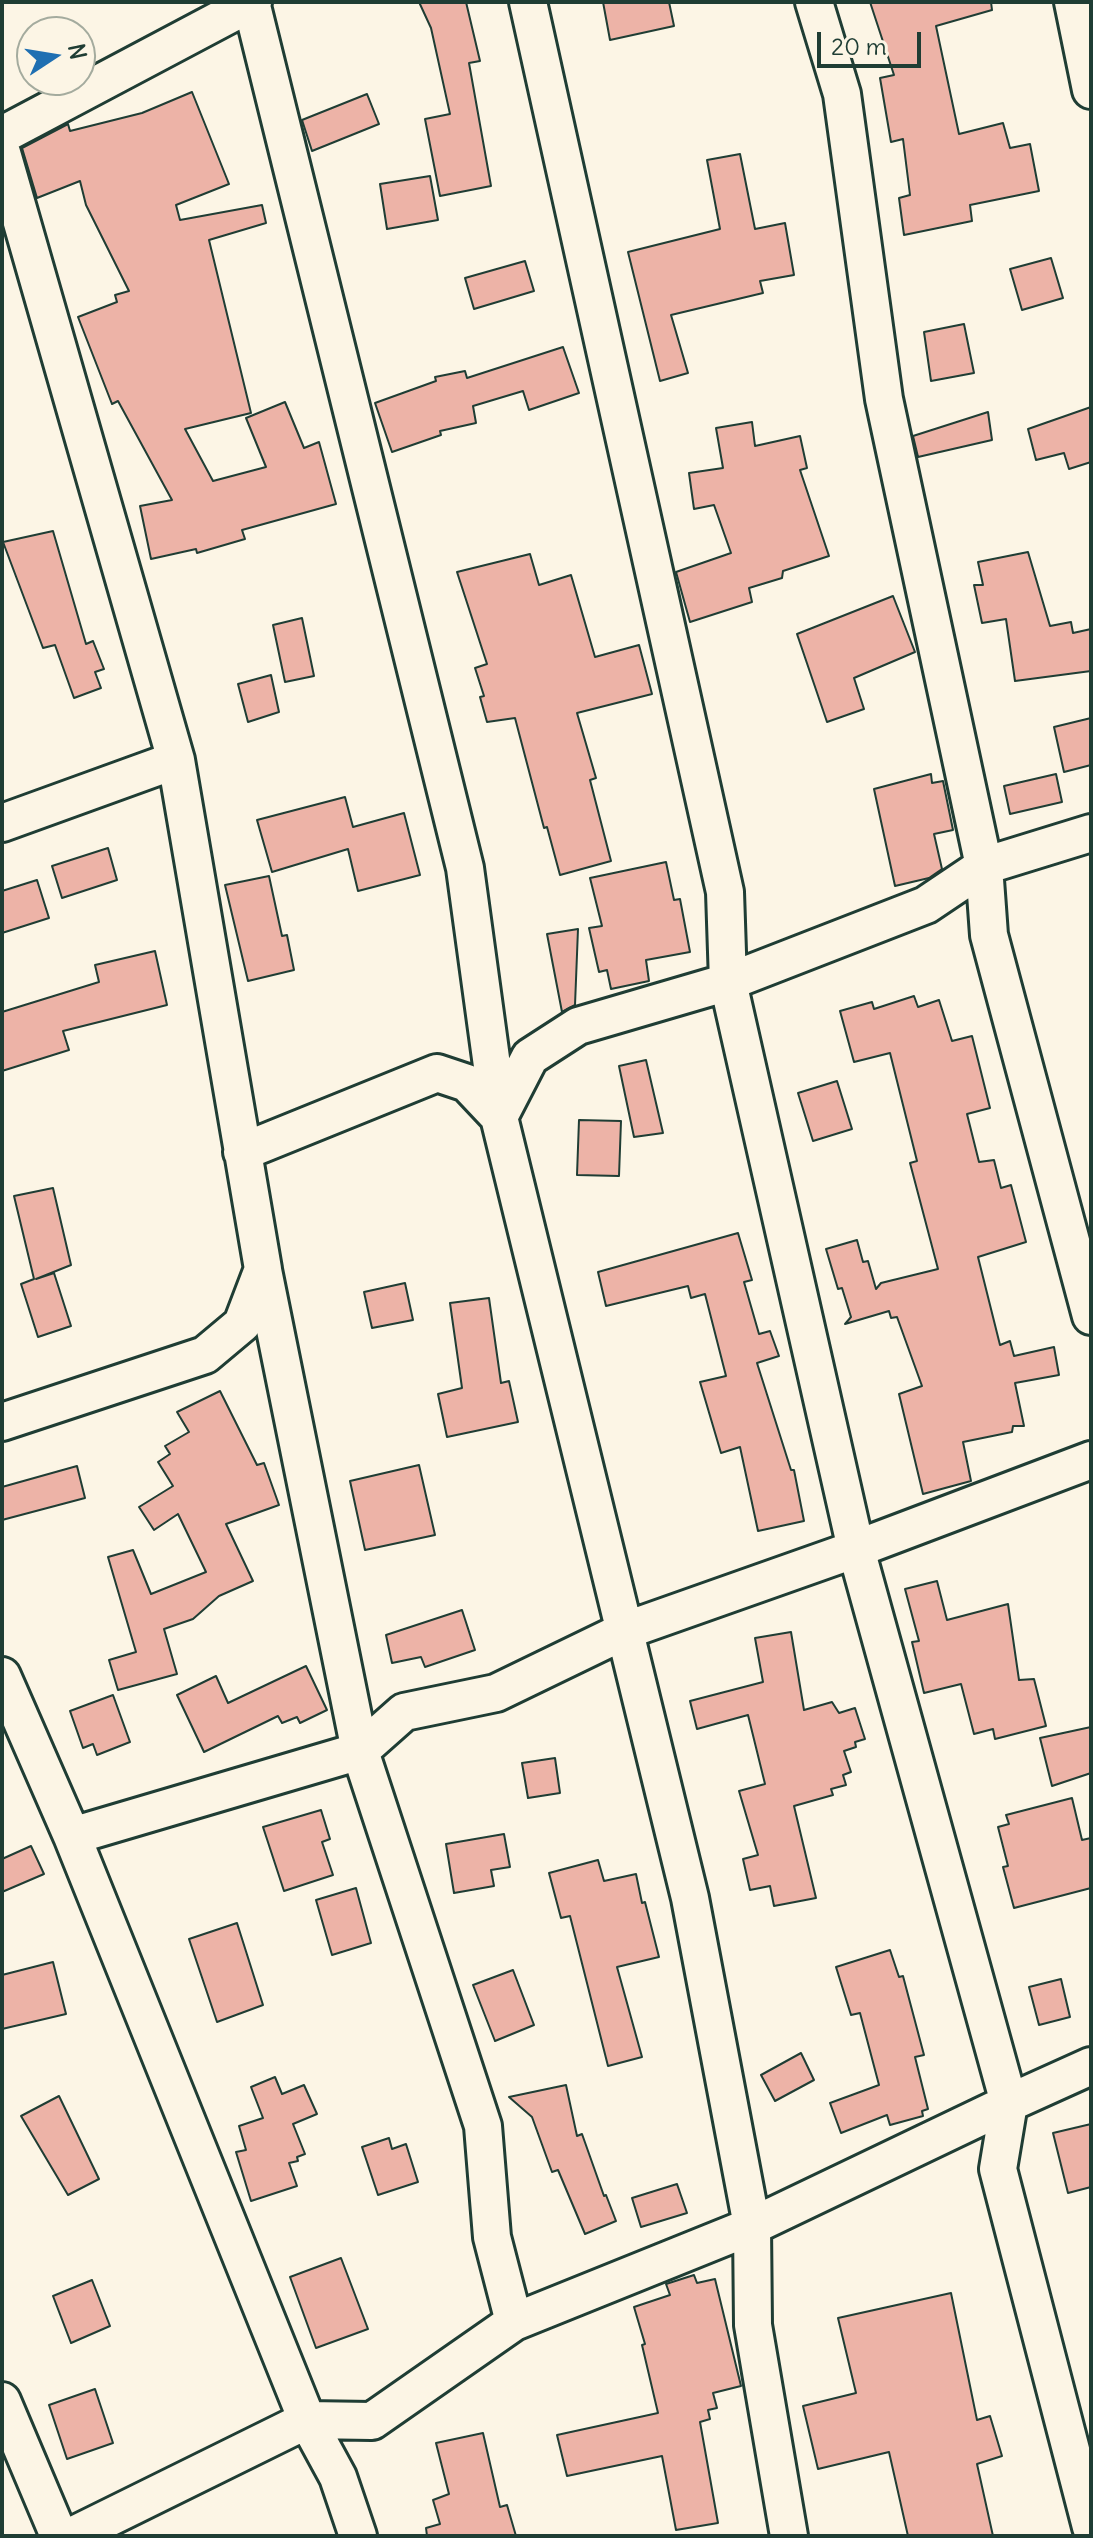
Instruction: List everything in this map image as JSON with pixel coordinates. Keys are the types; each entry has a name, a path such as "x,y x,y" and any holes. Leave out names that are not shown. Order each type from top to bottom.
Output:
{"street":[{"path":"2,135 252,2 465,868 499,1117 690,1898 752,2226 753,2325 789,2536"},
{"path":"528,2 725,892 728,982 856,1549 1009,2103 998,2169 1091,2527"},
{"path":"814,2 842,94 884,399 984,866 989,935 1091,1316"},
{"path":"1073,2 1091,90"},
{"path":"2,153 176,760 263,1269 360,1751 483,2126 492,2237 514,2322"},
{"path":"2,823 176,760"},
{"path":"499,1117 530,1057 578,1026 728,982 926,905 984,866 1091,833"},
{"path":"242,1152 437,1073 467,1083 499,1117"},
{"path":"2,1422 205,1355 242,1324 263,1269"},
{"path":"72,1836 360,1751 404,1712 496,1693 624,1631 856,1549 1091,1460"},
{"path":"2,1676 72,1836 307,2420 338,2477 358,2536"},
{"path":"72,2536 307,2420 372,2421 514,2322 752,2226 1091,2066"},
{"path":"2,2401 59,2536"}],"building":[{"path":"419,2 466,2 480,61 469,63 491,186 440,196 425,119 450,114 431,28"},
{"path":"603,2 669,2 674,26 610,40"},
{"path":"870,2 991,2 992,10 936,26 959,134 1003,123 1010,148 1030,144 1039,191 970,205 972,221 904,235 899,198 910,195 903,139 891,142 880,78 894,75"},
{"path":"192,92 229,184 176,205 180,220 262,205 266,223 209,240 251,413 185,429 213,481 266,467 246,418 285,402 304,448 319,442 336,504 242,530 245,539 197,553 196,549 151,559 140,506 172,500 118,401 112,404 78,317 117,302 115,295 129,291 86,205 80,181 37,198 22,148 68,124 70,131 142,113"},
{"path":"367,94 379,124 312,151 302,120"},
{"path":"740,154 755,229 785,223 794,275 760,281 763,293 671,315 688,373 660,381 628,252 720,229 707,160"},
{"path":"430,176 438,220 387,229 380,184"},
{"path":"1051,258 1063,298 1022,310 1010,269"},
{"path":"525,261 534,291 474,309 465,278"},
{"path":"964,324 974,373 931,381 924,332"},
{"path":"563,347 579,393 529,410 523,391 473,406 476,423 440,431 441,435 392,452 375,403 436,381 435,377 465,371 467,378"},
{"path":"1091,407 1091,462 1069,469 1064,453 1036,460 1028,429"},
{"path":"988,412 992,440 918,457 913,436"},
{"path":"752,422 755,446 800,436 807,468 800,470 829,556 783,571 782,578 749,588 752,602 690,622 676,572 731,553 714,505 694,509 689,473 723,468 716,428"},
{"path":"53,531 86,644 93,641 104,669 95,672 101,688 74,698 55,645 43,648 3,542"},
{"path":"1028,552 1050,626 1071,622 1073,633 1091,629 1091,671 1015,681 1006,619 982,623 974,585 983,585 978,562"},
{"path":"530,554 539,585 571,575 595,657 639,645 652,694 577,713 596,778 590,780 611,861 560,875 547,827 544,828 515,718 487,722 480,697 484,696 475,668 487,664 457,572"},
{"path":"893,596 915,652 854,678 864,709 827,722 797,634"},
{"path":"302,618 314,676 285,682 273,625"},
{"path":"271,675 279,712 248,722 238,684"},
{"path":"1091,718 1091,765 1064,772 1054,727"},
{"path":"931,774 932,783 943,781 953,830 934,834 942,869 929,878 895,886 874,789"},
{"path":"1056,774 1062,802 1010,814 1004,786"},
{"path":"345,797 353,827 404,813 420,875 358,891 348,849 272,872 257,820"},
{"path":"108,848 117,880 62,898 52,866"},
{"path":"666,862 674,900 680,899 690,952 646,960 649,981 611,989 607,970 599,972 589,928 602,926 590,878"},
{"path":"269,876 282,936 287,935 294,970 248,981 225,885"},
{"path":"37,880 49,918 2,933 2,891"},
{"path":"578,929 575,1005 562,1012 547,934"},
{"path":"155,951 167,1005 63,1031 69,1050 2,1071 2,1012 99,982 95,965"},
{"path":"914,996 918,1007 939,1000 952,1041 972,1036 990,1108 967,1114 979,1162 994,1160 1001,1188 1011,1185 1026,1242 978,1257 1000,1345 1010,1341 1014,1356 1054,1347 1059,1375 1015,1383 1024,1426 1013,1426 1012,1432 963,1442 971,1481 923,1494 899,1394 922,1386 897,1317 891,1318 889,1311 845,1324 851,1317 842,1288 838,1289 826,1249 857,1240 863,1262 868,1261 876,1289 881,1283 938,1269 910,1163 917,1161 890,1053 854,1062 840,1011 872,1002 874,1009"},
{"path":"646,1060 663,1133 634,1137 619,1066"},
{"path":"837,1081 852,1129 813,1141 798,1093"},
{"path":"579,1120 621,1121 619,1176 577,1175"},
{"path":"53,1188 71,1265 36,1279 54,1273 71,1326 38,1337 21,1284 34,1279 14,1196"},
{"path":"738,1233 752,1280 744,1282 759,1334 770,1331 779,1356 757,1363 791,1470 794,1470 804,1521 758,1531 740,1447 721,1453 700,1382 726,1376 705,1294 691,1298 688,1286 606,1306 598,1272"},
{"path":"405,1283 413,1320 372,1328 364,1292"},
{"path":"489,1298 501,1383 509,1381 518,1422 447,1437 438,1394 462,1388 450,1303"},
{"path":"220,1391 257,1465 264,1463 279,1505 226,1524 253,1581 219,1596 193,1619 164,1629 177,1674 118,1690 109,1660 136,1652 108,1557 133,1550 151,1594 206,1572 178,1514 154,1530 139,1507 173,1486 158,1462 170,1454 165,1446 189,1432 177,1412"},
{"path":"419,1465 435,1535 365,1550 350,1481"},
{"path":"77,1466 85,1498 2,1520 2,1487"},
{"path":"937,1581 947,1620 1008,1604 1019,1680 1034,1679 1046,1726 995,1739 993,1729 974,1734 961,1684 924,1693 912,1642 919,1641 905,1589"},
{"path":"462,1610 475,1650 425,1667 421,1657 392,1663 386,1635"},
{"path":"791,1632 804,1710 832,1702 839,1713 855,1708 865,1739 855,1742 856,1747 844,1751 851,1772 843,1775 846,1785 831,1789 833,1795 794,1806 816,1898 774,1906 770,1886 750,1890 743,1859 758,1855 739,1791 765,1784 748,1715 697,1729 690,1701 763,1682 755,1638"},
{"path":"306,1666 327,1710 300,1723 297,1717 282,1723 278,1716 204,1752 177,1695 216,1676 228,1703"},
{"path":"113,1695 130,1742 97,1755 93,1744 83,1748 70,1711"},
{"path":"1091,1727 1091,1773 1052,1786 1040,1738"},
{"path":"555,1758 560,1793 528,1798 522,1763"},
{"path":"1072,1798 1082,1840 1091,1838 1091,1888 1014,1908 1003,1867 1008,1866 998,1827 1009,1824 1006,1815"},
{"path":"321,1810 330,1839 322,1842 333,1875 284,1891 263,1827"},
{"path":"504,1834 510,1867 491,1870 494,1886 454,1893 446,1844"},
{"path":"31,1846 44,1874 2,1892 2,1859"},
{"path":"598,1860 604,1881 636,1874 659,1957 617,1967 642,2057 608,2066 570,1916 561,1918 549,1873"},
{"path":"356,1888 371,1943 332,1955 316,1900"},
{"path":"237,1923 263,2005 217,2022 189,1939"},
{"path":"890,1950 899,1977 903,1976 924,2055 915,2057 928,2109 922,2111 923,2116 890,2125 887,2115 841,2133 830,2103 879,2085 860,2013 851,2015 836,1967"},
{"path":"53,1962 66,2014 2,2029 2,1975"},
{"path":"513,1970 534,2025 495,2041 473,1985"},
{"path":"1061,1979 1070,2017 1039,2025 1029,1987"},
{"path":"801,2053 814,2080 775,2101 761,2075"},
{"path":"275,2077 282,2094 304,2085 317,2114 293,2124 305,2154 297,2157 298,2161 289,2163 297,2186 251,2201 236,2152 246,2150 239,2126 263,2118 251,2087"},
{"path":"566,2085 577,2136 582,2134 616,2221 585,2234 558,2170 552,2172 532,2117 509,2097"},
{"path":"59,2096 99,2179 68,2195 21,2116"},
{"path":"1091,2124 1091,2187 1068,2193 1053,2133"},
{"path":"389,2138 392,2149 406,2144 418,2182 378,2195 362,2147"},
{"path":"677,2184 687,2213 641,2227 632,2198"},
{"path":"341,2258 368,2329 316,2348 290,2277"},
{"path":"694,2275 697,2283 715,2279 741,2386 713,2393 717,2408 708,2410 710,2419 700,2422 718,2523 676,2530 662,2456 567,2476 557,2435 658,2413 642,2345 645,2344 634,2307 670,2295 666,2284"},
{"path":"92,2280 110,2326 71,2343 53,2296"},
{"path":"951,2293 977,2420 990,2416 1002,2456 977,2464 993,2536 908,2536 889,2452 818,2469 803,2406 856,2393 838,2318"},
{"path":"95,2389 113,2443 67,2459 49,2405"},
{"path":"483,2433 500,2507 507,2505 516,2536 427,2536 426,2528 440,2524 433,2500 449,2494 436,2443"}]}
